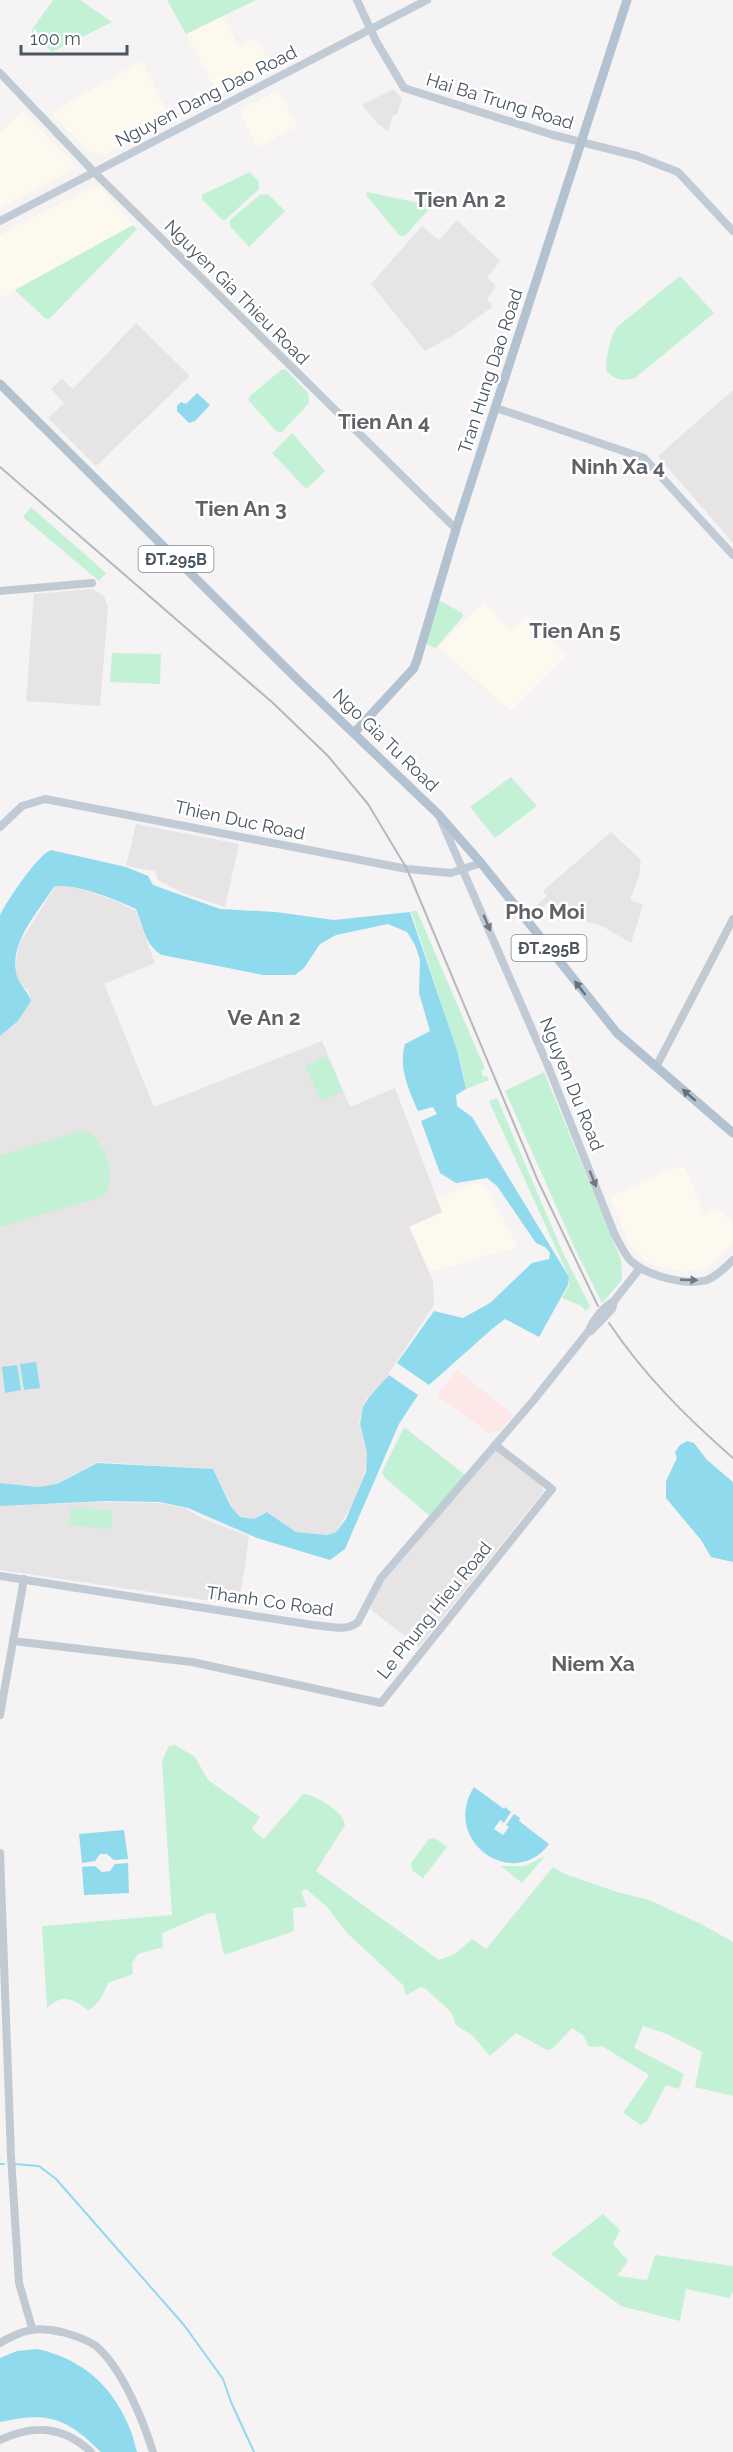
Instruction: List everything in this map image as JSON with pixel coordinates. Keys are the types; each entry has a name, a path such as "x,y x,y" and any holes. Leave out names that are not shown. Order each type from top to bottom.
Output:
{"main road":[{"name":"Hai Ba Trung Road","path":"357,0 370,30 398,80 406,89 553,135 637,156 680,173 733,231"},
{"name":"Nguyen Dang Dao Road","path":"0,221 427,0"},
{"name":"Tran Hung Dao Road","path":"354,733 414,668 456,529 627,0"},
{"name":"Ngo Gia Tu Road","path":"0,384 438,814 481,863 616,1033 733,1133"},
{"path":"496,408 644,458 733,555"},
{"name":"Thien Duc Road","path":"0,827 7,818 26,804 41,799 56,800 406,869 451,873 481,863"},
{"name":"Nguyen Du Road","path":"438,814 464,869 548,1066 614,1233 629,1259 640,1268"},
{"path":"495,1445 588,1332 596,1328 612,1309 614,1301 640,1268 667,1278 698,1281 714,1276 733,1260"},
{"name":"Thanh Co Road","path":"24,1579 313,1625 351,1627 358,1622 381,1578 495,1445"},
{"path":"0,1576 24,1579"}],"street":[{"name":"Nguyen Gia Thieu Road","path":"0,73 95,173 456,529"},
{"path":"0,591 92,583"},
{"path":"656,1067 733,919"},
{"name":"Le Phung Hieu Road","path":"13,1641 192,1662 381,1703 552,1489 495,1445"},
{"path":"0,1715 24,1579"},
{"path":"0,1853 11,2163 19,2283 32,2328"},
{"path":"0,2343 32,2328 65,2333 87,2340 98,2348 130,2394 153,2452"},
{"path":"0,2440 39,2428 51,2429 79,2441 91,2452"}],"shaded area":[{"path":"223,16 239,47 257,38 273,68 225,93 217,93 186,34"},
{"path":"142,61 171,120 105,154 88,151 53,116 55,110"},
{"path":"393,89 402,98 397,115 393,115 388,131 378,124 362,105"},
{"path":"276,91 280,92 298,126 257,147 239,111"},
{"path":"22,111 71,160 73,167 67,173 0,208 0,133"},
{"path":"92,187 100,187 133,225 2,297 0,294 0,235"},
{"path":"457,220 500,261 487,278 496,286 487,299 492,307 454,335 425,351 371,284 422,226 439,240"},
{"path":"136,323 190,376 96,466 48,418 64,403 51,389 62,379 73,389"},
{"path":"733,390 733,543 658,456"},
{"path":"92,589 104,596 108,608 100,706 26,701 34,594"},
{"path":"484,602 511,631 527,616 566,655 511,711 438,647"},
{"path":"136,824 239,844 225,907 183,893 158,880 155,871 126,866"},
{"path":"611,832 641,860 639,877 630,900 643,905 631,943 602,926 567,916 551,900 534,915 531,910 547,896 543,891"},
{"path":"60,885 81,889 136,911 155,963 104,984 154,1107 322,1041 350,1107 395,1088 442,1212 409,1227 433,1281 434,1305 383,1382 366,1399 359,1423 367,1454 365,1472 353,1503 336,1532 326,1535 296,1532 267,1511 253,1519 240,1517 231,1505 213,1469 97,1462 56,1484 38,1487 0,1483 0,1036 18,1021 31,1001 28,990 19,984 15,969 19,944 55,887"},
{"path":"676,1167 684,1167 705,1216 715,1207 733,1222 733,1243 708,1268 684,1272 654,1265 644,1260 629,1244 610,1197"},
{"path":"478,1182 488,1190 518,1247 430,1272 409,1227 442,1212 437,1198"},
{"path":"457,1370 513,1415 500,1431 489,1433 437,1395"},
{"path":"494,1449 541,1486 544,1491 419,1647 370,1609 382,1583"},
{"path":"98,1502 159,1503 184,1508 204,1519 249,1536 239,1605 0,1570 0,1506"}],"green space":[{"path":"53,0 80,0 112,22 52,52 31,31"},
{"path":"167,0 256,0 186,34"},
{"path":"250,172 259,182 259,189 225,220 222,220 202,199 202,195"},
{"path":"367,192 428,205 429,209 405,236 400,236 366,195"},
{"path":"268,194 285,211 249,247 230,226 230,220 260,195"},
{"path":"133,225 137,229 49,319 46,319 15,290"},
{"path":"680,276 714,313 635,378 623,380 616,378 606,370 606,364 610,342 617,327"},
{"path":"285,369 308,393 309,403 282,432 277,432 248,400 281,370"},
{"path":"292,433 325,471 306,489 272,453"},
{"path":"31,507 106,573 99,581 23,517"},
{"path":"439,600 462,613 463,616 436,648 426,642"},
{"path":"112,653 161,654 160,684 110,682"},
{"path":"511,777 537,806 495,838 470,807"},
{"path":"411,911 417,911 485,1069 481,1071 483,1077 487,1076 489,1080 466,1089 461,1062"},
{"path":"327,1056 343,1091 321,1101 305,1066"},
{"path":"544,1072 621,1260 622,1280 602,1303 576,1251 505,1091"},
{"path":"497,1098 563,1253 590,1306 586,1311 581,1306 562,1298 569,1286 569,1277 489,1101"},
{"path":"84,1130 98,1142 107,1159 110,1178 104,1196 0,1227 0,1155"},
{"path":"404,1427 465,1475 430,1516 385,1478 382,1472"},
{"path":"71,1507 112,1511 111,1529 69,1525"},
{"path":"175,1745 195,1757 208,1780 260,1817 252,1829 264,1839 303,1794 322,1801 335,1810 345,1825 316,1871 439,1960 455,1954 472,1939 486,1949 553,1867 562,1873 617,1892 649,1900 733,1942 733,2096 695,2087 702,2052 667,2034 643,2026 634,2048 684,2074 679,2089 666,2085 647,2121 641,2125 623,2113 649,2075 602,2046 589,2047 583,2035 572,2028 552,2049 547,2050 516,2033 490,2056 473,2036 456,2025 451,2012 426,1989 421,1987 406,1995 403,1985 347,1933 328,1908 306,1889 301,1891 307,1907 293,1908 294,1931 224,1955 215,1913 207,1914 162,1933 163,1947 138,1954 132,1963 133,1974 108,1983 101,1998 92,2008 88,2010 78,2003 63,1999 52,2003 47,2008 42,1926 172,1915 162,1761 169,1746"},
{"path":"435,1838 447,1847 423,1878 412,1870 411,1863 429,1839"},
{"path":"545,1856 522,1883 501,1866 525,1866"},
{"path":"603,2214 620,2230 613,2244 628,2261 617,2276 647,2280 655,2255 733,2266 733,2292 729,2298 686,2289 680,2321 621,2306 551,2254"}],"water":[{"path":"197,393 210,405 195,421 189,423 177,411 177,406 181,402 186,404"},
{"path":"51,850 126,867 148,876 153,885 220,909 276,912 334,920 410,912 458,1053 466,1089 456,1095 457,1106 472,1117 569,1277 568,1285 539,1337 505,1319 429,1385 397,1363 434,1311 463,1318 490,1303 532,1263 549,1259 550,1253 545,1247 536,1243 497,1186 487,1178 456,1183 440,1173 421,1121 437,1114 433,1107 418,1111 404,1070 405,1044 430,1031 419,993 420,960 407,932 388,924 336,935 320,944 304,968 295,975 263,975 162,955 152,947 136,909 83,889 54,887 27,927 17,949 15,961 17,976 31,1001 18,1021 0,1036 0,915 31,869 45,853"},
{"path":"36,1362 40,1388 24,1390 20,1364"},
{"path":"17,1365 21,1390 5,1393 2,1367"},
{"path":"389,1375 418,1395 399,1424 345,1549 330,1560 257,1538 188,1508 159,1502 106,1501 0,1506 0,1483 38,1487 57,1484 97,1463 213,1469 230,1505 240,1517 254,1519 267,1512 296,1532 327,1535 336,1532 346,1519 366,1472 367,1453 360,1424 363,1407"},
{"path":"687,1441 694,1443 707,1460 733,1482 733,1562 711,1557 701,1540 666,1498 666,1481 677,1458 675,1452"},
{"path":"474,1787 511,1812 504,1823 500,1820 494,1829 503,1835 509,1827 506,1825 514,1814 520,1818 519,1821 549,1844 534,1858 518,1863 501,1861 486,1854 474,1841 466,1825 466,1807"},
{"path":"124,1830 128,1859 114,1860 107,1854 100,1854 95,1861 82,1863 79,1834"},
{"path":"128,1863 129,1893 84,1895 82,1867 95,1866 102,1872 110,1871 115,1864"},
{"path":"37,2349 69,2360 96,2378 117,2403 132,2434 137,2452 101,2452 77,2431 56,2420 32,2417 0,2422 0,2358 17,2351"}],"waterway":[{"path":"14,2164 39,2166 56,2179 184,2325 223,2379 254,2452"}],"railway":[{"path":"0,467 273,703 328,756 368,804 407,869 538,1181 598,1306"},
{"path":"609,1323 666,1395 733,1458"}],"district":[{"name":"Tien An 2","path":"460,199"},
{"name":"Tien An 4","path":"384,421"},
{"name":"Ninh Xa 4","path":"618,466"},
{"name":"Tien An 3","path":"241,508"},
{"name":"Tien An 5","path":"575,630"},
{"name":"Pho Moi","path":"545,911"},
{"name":"Ve An 2","path":"264,1017"},
{"name":"Niem Xa","path":"593,1663"}]}
